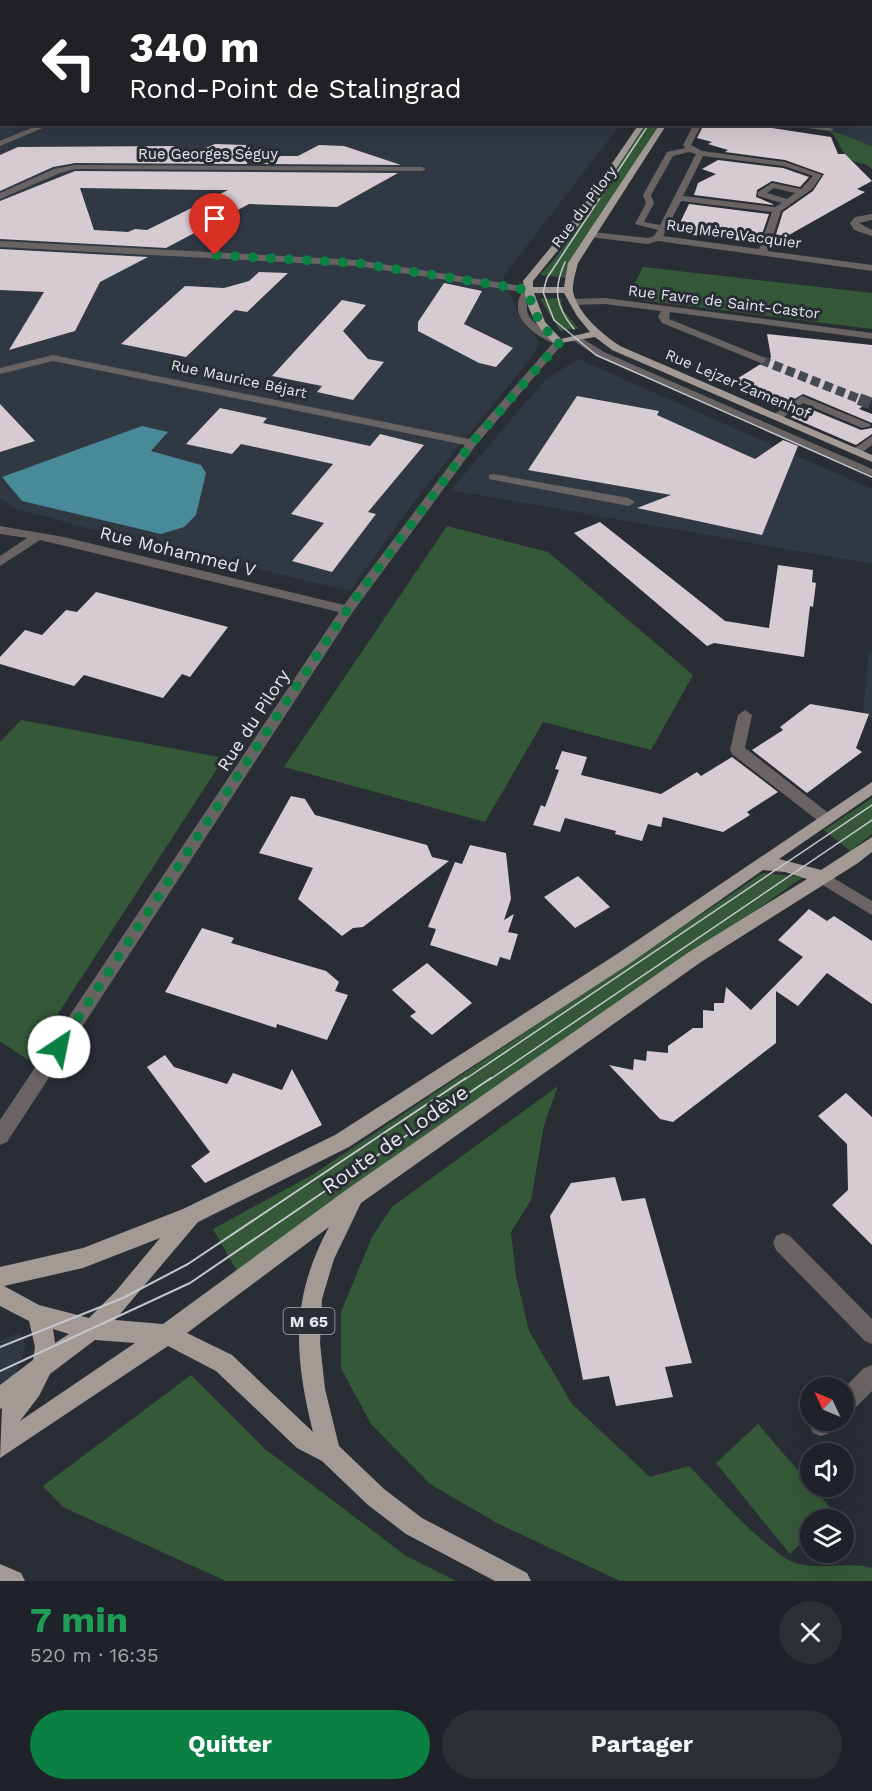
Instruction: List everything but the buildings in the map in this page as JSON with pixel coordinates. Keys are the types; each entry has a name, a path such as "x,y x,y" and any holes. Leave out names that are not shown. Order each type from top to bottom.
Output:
{"main road":[{"name":"Rue du Pilory","path":"528,290 531,275 577,221 642,126"},
{"name":"Rue du Pilory","path":"568,290 573,262 663,126"},
{"path":"528,290 568,290 578,313 595,334 560,342"},
{"name":"Rue Lejzer Zamenhof","path":"595,334 616,348 872,459"},
{"name":"Route de Lodève","path":"0,1398 92,1329 123,1298 191,1215 342,1141 623,959 872,787"},
{"name":"Route de Lodève","path":"0,1447 166,1335 353,1197 694,957 872,843"},
{"path":"761,864 785,866 822,877"},
{"name":"M 65","path":"330,1453 322,1426 315,1386 309,1314 316,1278 350,1208 353,1197"},
{"path":"0,1277 83,1258 191,1215"},
{"path":"0,1295 36,1314 92,1329 166,1335 194,1346 224,1364 305,1440 330,1453 376,1497 414,1526 519,1581"},
{"path":"0,1428 43,1367 48,1351 44,1330 36,1314"},
{"path":"0,1576 13,1581"}],"street":[{"path":"0,144 44,126"},
{"path":"690,149 687,145 697,126"},
{"path":"801,126 830,129"},
{"path":"663,228 639,224 650,203 647,195 670,154 690,149 700,153 785,164 818,175 802,192 777,210 763,252"},
{"path":"658,238 700,153"},
{"name":"Rue Georges Séguy","path":"0,196 57,171 75,167 422,169"},
{"path":"789,202 761,194 772,185 802,192"},
{"path":"678,198 777,210"},
{"path":"867,214 855,220 854,225 872,233"},
{"name":"Rue Mère Vacquier","path":"592,235 648,241 658,238 872,268"},
{"path":"0,244 357,263 528,290 522,298 522,307 528,323 542,336 560,342"},
{"path":"127,263 135,251"},
{"path":"249,271 255,257"},
{"name":"Rue Favre de Saint-Castor","path":"573,302 590,300 872,336"},
{"path":"666,310 663,317 665,321 761,360"},
{"path":"577,338 600,354 872,473"},
{"name":"Rue du Pilory","path":"0,1136 347,610 472,443 560,342"},
{"name":"Rue Maurice Béjart","path":"0,371 38,359 53,358 74,361 472,443"},
{"path":"777,417 802,399 866,426"},
{"path":"856,452 872,439"},
{"path":"493,477 628,502"},
{"name":"Rue Mohammed V","path":"0,530 38,536 347,610"},
{"path":"0,562 38,536"},
{"path":"745,715 738,750 826,819"},
{"path":"822,877 872,909"},
{"path":"783,1243 872,1334"},
{"path":"854,1393 872,1376"}],"shaded area":[{"path":"0,126 619,126 503,277 523,323 540,342 531,358 420,494 350,591 87,528 14,508 0,498"},
{"path":"825,126 872,126 872,146 846,138 837,131 830,131"},
{"path":"578,359 872,489 872,564 451,490 545,380"},
{"path":"869,651 872,652 872,718 864,716 863,713"},
{"path":"20,1332 26,1346 14,1379 0,1385 0,1341"}],"green space":[{"path":"645,126 660,126 567,278 540,275 557,256"},
{"path":"830,131 872,146 872,169 847,156"},
{"path":"643,267 872,293 872,329 639,300 629,294"},
{"path":"560,298 564,311 578,328 560,331 540,299"},
{"path":"447,526 548,552 693,675 651,750 543,722 485,822 284,767"},
{"path":"21,720 224,758 28,1060 0,1041 0,742"},
{"path":"872,798 872,834 850,851 824,830"},
{"path":"763,873 803,877 239,1275 213,1229 312,1175"},
{"path":"558,1086 544,1125 531,1200 511,1232 516,1276 529,1331 572,1404 650,1477 689,1466 758,1537 787,1559 808,1566 854,1565 872,1568 872,1581 620,1581 497,1523 430,1484 371,1424 341,1368 341,1312 372,1237 392,1207"},
{"path":"191,1375 265,1449 406,1556 456,1581 226,1581 63,1507 43,1486"},
{"path":"758,1424 800,1473 800,1497 821,1497 831,1509 800,1509 800,1544 790,1554 716,1463"}],"water":[{"path":"142,426 168,432 151,451 201,465 206,473 196,515 184,527 161,534 22,501 2,477"}],"tunnel":[{"path":"761,360 862,400"},
{"path":"859,399 872,404"}],"tram line":[{"path":"648,126 547,278 543,292 554,320 596,355 872,477"},
{"path":"565,262 559,281 558,297 563,313 574,329"},
{"path":"464,1080 872,805"},
{"path":"489,1080 872,820"},
{"path":"0,1347 123,1298 188,1264 466,1078"},
{"path":"0,1371 190,1283 491,1078"}],"route":[{"path":"59,1047 347,610 398,545 472,443 560,342 547,331 532,309 528,290 357,263 215,255"}]}
